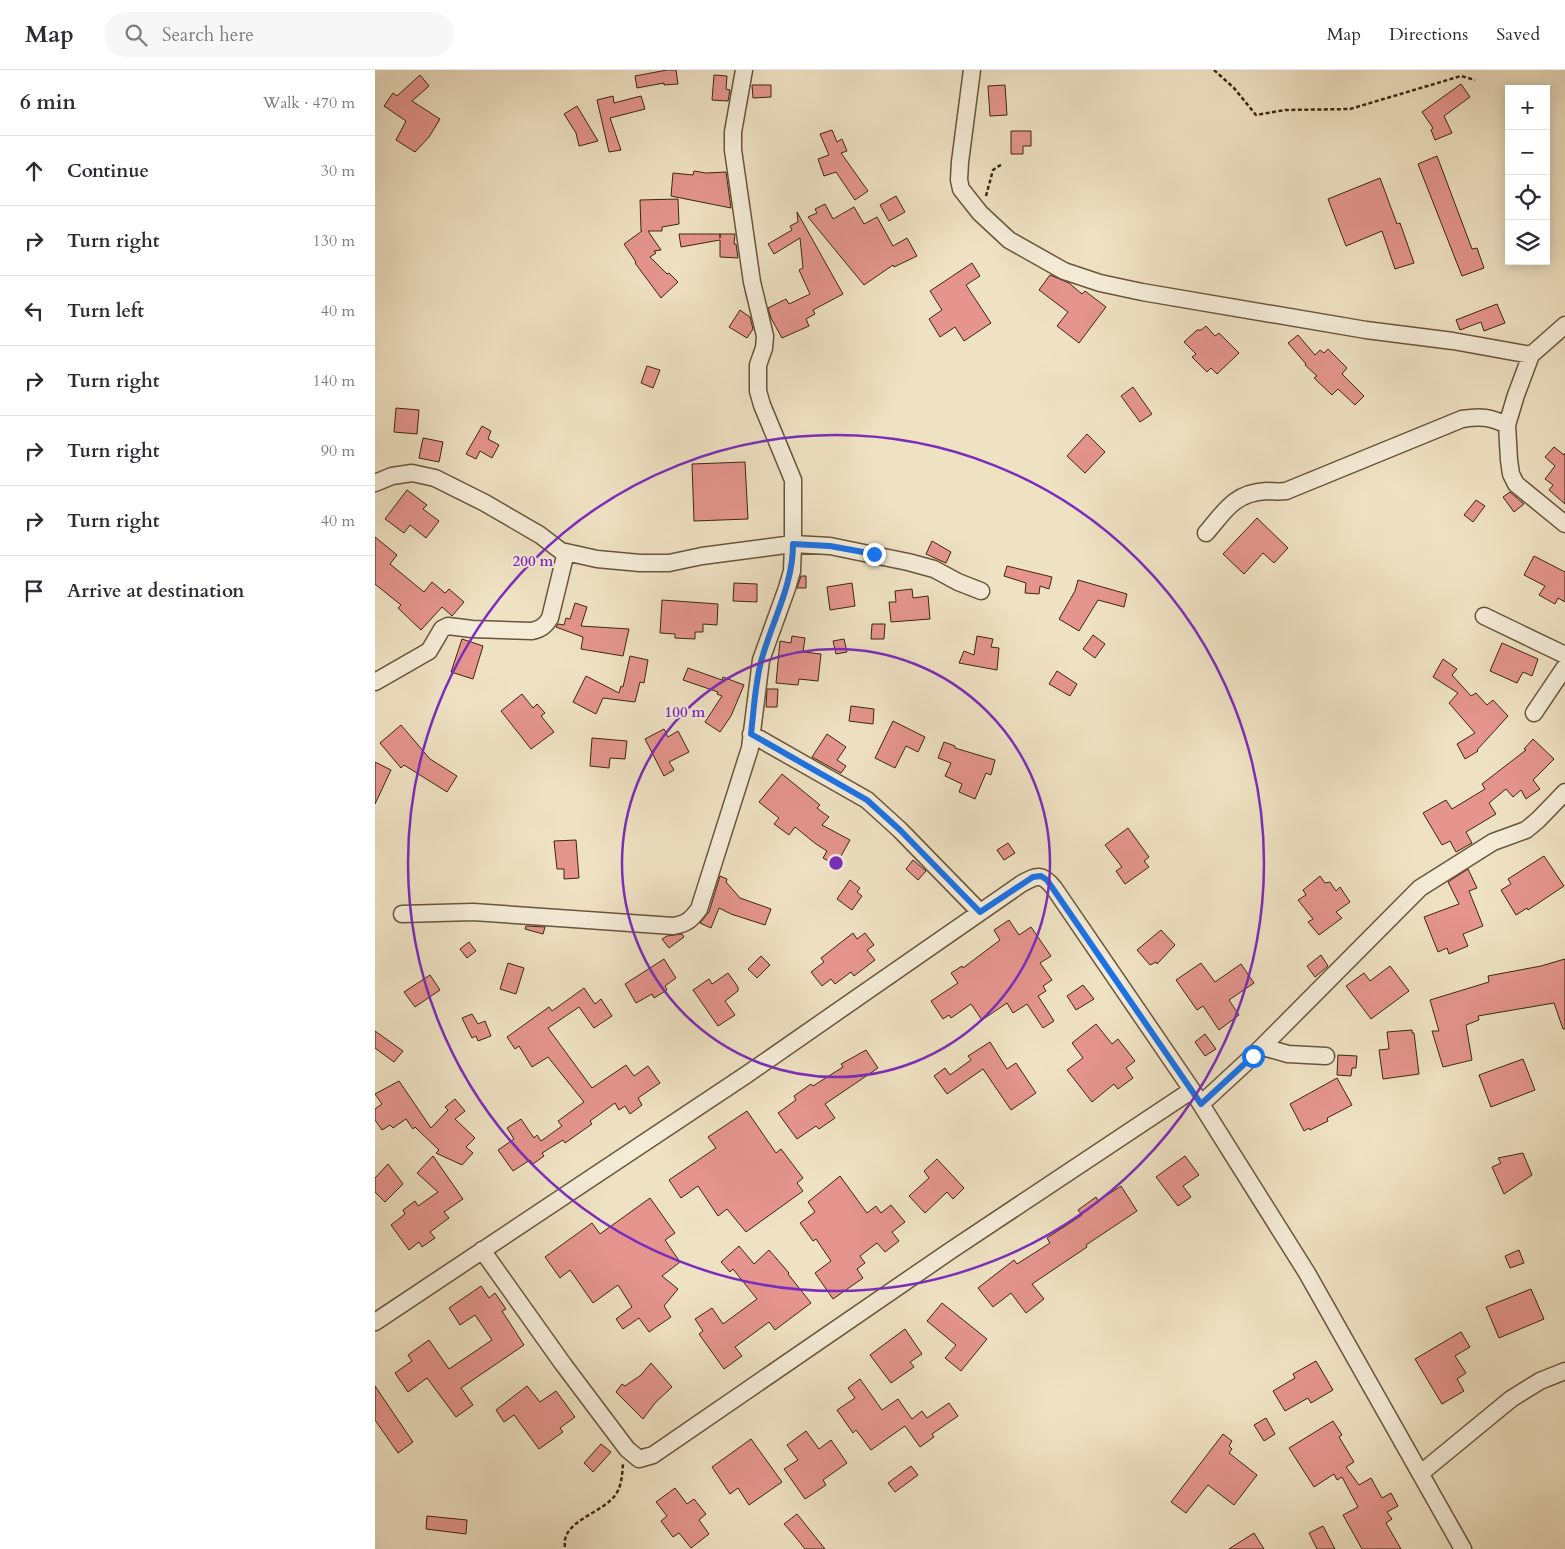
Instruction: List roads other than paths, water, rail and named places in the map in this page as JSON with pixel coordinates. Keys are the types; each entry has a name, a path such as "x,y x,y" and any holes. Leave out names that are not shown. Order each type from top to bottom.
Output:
{"street":[{"path":"402,914 473,912 673,926 685,925 699,909 750,748 761,660 792,571 793,480 758,391 758,365 764,348 765,336 752,282 733,150 733,132 744,70"},
{"path":"972,70 959,180 961,189 965,196 1009,240 1064,271 1100,283 1142,292 1366,330 1453,341 1531,355"},
{"path":"1565,325 1531,355 1515,395 1507,425 1511,474 1516,484 1565,524"},
{"path":"1206,533 1233,502 1245,495 1269,491 1286,491 1462,419 1479,416 1494,419 1507,425"},
{"path":"375,483 392,476 412,473 435,478 485,503 565,552 597,559 640,563 669,563 702,556 793,544 830,546 933,569 981,591"},
{"path":"375,682 429,651 442,629 448,626 472,629 532,631 541,629 550,618 565,552"},
{"path":"1485,616 1565,655"},
{"path":"1534,713 1565,667"},
{"path":"751,734 867,800 907,836 980,912"},
{"path":"482,1250 563,1364 623,1443 639,1459 653,1455 950,1251 1197,1097 1263,1047 1420,888 1493,842 1526,830 1565,792"},
{"path":"375,1322 746,1076 980,912 1033,877 1041,876 1047,880 1197,1097 1307,1273 1463,1549"},
{"path":"1263,1047 1288,1054 1326,1056"},
{"path":"1421,1473 1511,1399 1540,1380 1565,1371"}]}
